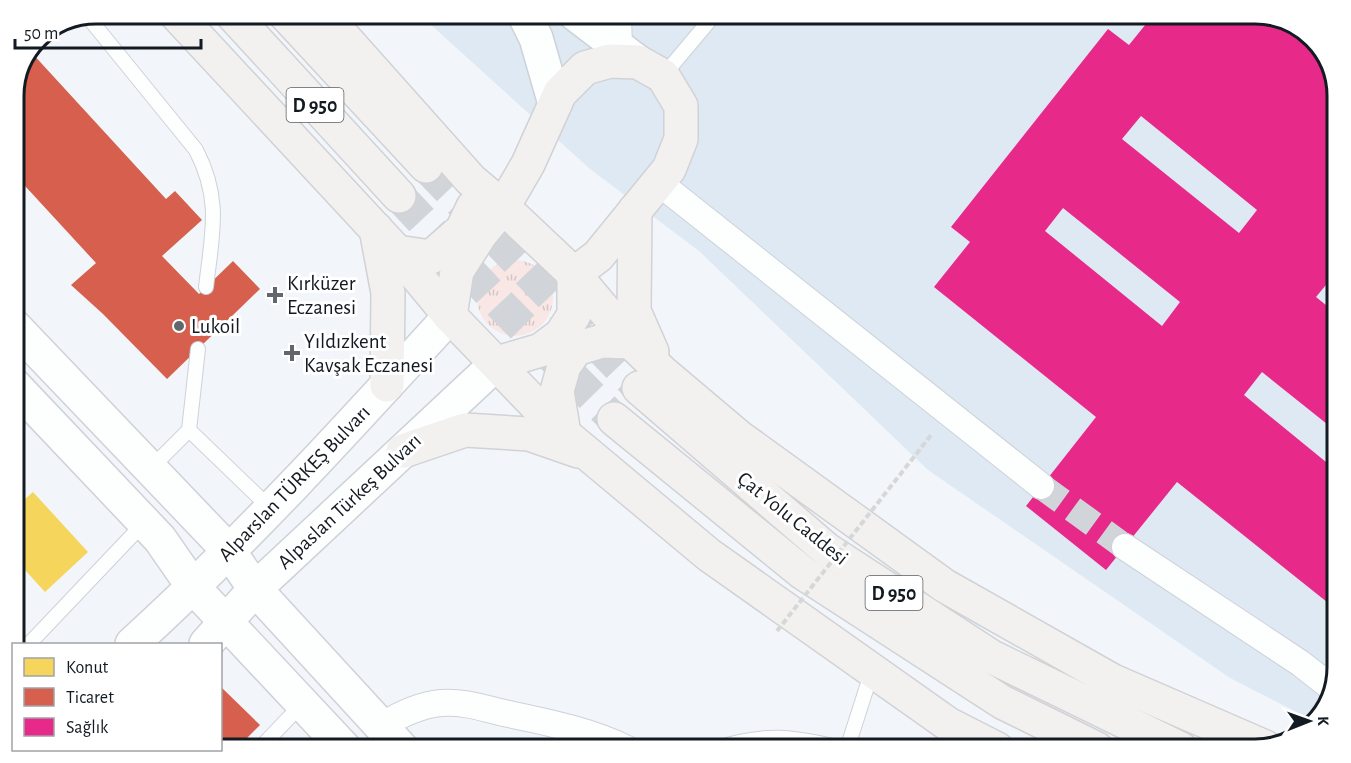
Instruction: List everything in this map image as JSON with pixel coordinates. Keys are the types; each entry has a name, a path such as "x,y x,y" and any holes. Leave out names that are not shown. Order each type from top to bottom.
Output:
{"highway":[{"path":"185,24 387,240 450,316 576,444 710,555 948,724 976,739"},
{"name":"D 950","path":"241,24 399,196"},
{"name":"D 950","path":"294,24 426,166"},
{"path":"331,24 471,180 574,274 631,342 650,380 739,437 945,586 1113,681 1247,739"},
{"path":"450,316 457,271 480,234 503,207 528,164 560,93 585,68 610,61 642,63 681,106 681,139 669,169 598,256 574,274"},
{"path":"387,240 430,257 462,230 474,204 471,180"},
{"path":"635,210 634,311 650,380"},
{"path":"387,240 387,385"},
{"path":"497,363 541,350 561,335 574,315 574,274"},
{"path":"576,444 556,391 564,366 576,349 602,341 631,342"},
{"name":"Çat Yolu Caddesi","path":"650,380 826,549 992,657 1159,739"},
{"name":"Çat Yolu Caddesi","path":"614,419 802,573 1002,702 1075,739"},
{"path":"403,451 465,430 529,434 576,444"}],"street":[{"path":"529,24 536,38 555,104"},
{"path":"589,24 642,63"},
{"path":"658,182 1041,486"},
{"name":"Alparslan TÜRKEŞ Bulvarı","path":"134,643 230,551 450,316"},
{"path":"24,337 230,551 255,589 392,738 400,715 420,707 458,702 569,728 603,739"},
{"name":"Alpaslan Türkeş Bulvarı","path":"216,634 255,589 497,363"},
{"path":"24,396 160,539 194,588 216,634 302,704 335,739"},
{"path":"1125,547 1325,682"}],"lane":[{"path":"94,24 196,150 207,170 213,194 213,222 206,287"},
{"path":"628,24 642,63 700,24"},
{"path":"150,469 189,430 198,349"},
{"path":"189,430 270,508"},
{"path":"31,643 144,523"},
{"path":"850,739 872,671"},
{"path":"269,739 302,704"},
{"path":"755,739 770,737 795,739"}],"path":[{"path":"777,631 932,434"}],"shaded area":[{"path":"430,24 1256,24 1283,29 1299,39 1320,64 1327,91 1327,668 1322,695 1312,711 1307,717 1230,678 928,470 699,251 590,169"}],"green space":[{"path":"515,260 529,263 542,271 550,284 553,298 550,312 542,325 529,333 515,336 501,333 488,325 480,312 477,298 480,284 488,271 501,263"}],"building: Konut":[{"path":"33,492 88,552 45,592 24,569 24,500"}],"building: Ticaret":[{"path":"36,57 166,199 175,191 202,220 162,256 199,294 233,261 260,289 167,379 71,285 96,263 24,185 24,91 26,77"},
{"path":"222,688 260,725 246,739 222,739"}],"building: Sağlık":[{"path":"1146,24 1274,26 1299,39 1320,64 1327,91 1327,284 1316,297 1327,306 1327,424 1262,372 1244,395 1327,463 1327,602 1177,482 1106,570 1026,506 1096,417 934,287 970,242 951,227 1108,29 1129,45","holes":["1141,116 1257,210 1239,233 1122,139","1063,208 1180,302 1162,326 1045,231"]}],"tunnel":[{"path":"426,166 639,388"},
{"path":"399,196 500,304 614,419"},
{"path":"1041,486 1125,547"}],"place":[{"name":"Kırküzer Eczanesi","path":"275,295"},
{"name":"Lukoil","path":"179,326"},
{"name":"Yıldızkent Kavşak Eczanesi","path":"292,353"}]}
